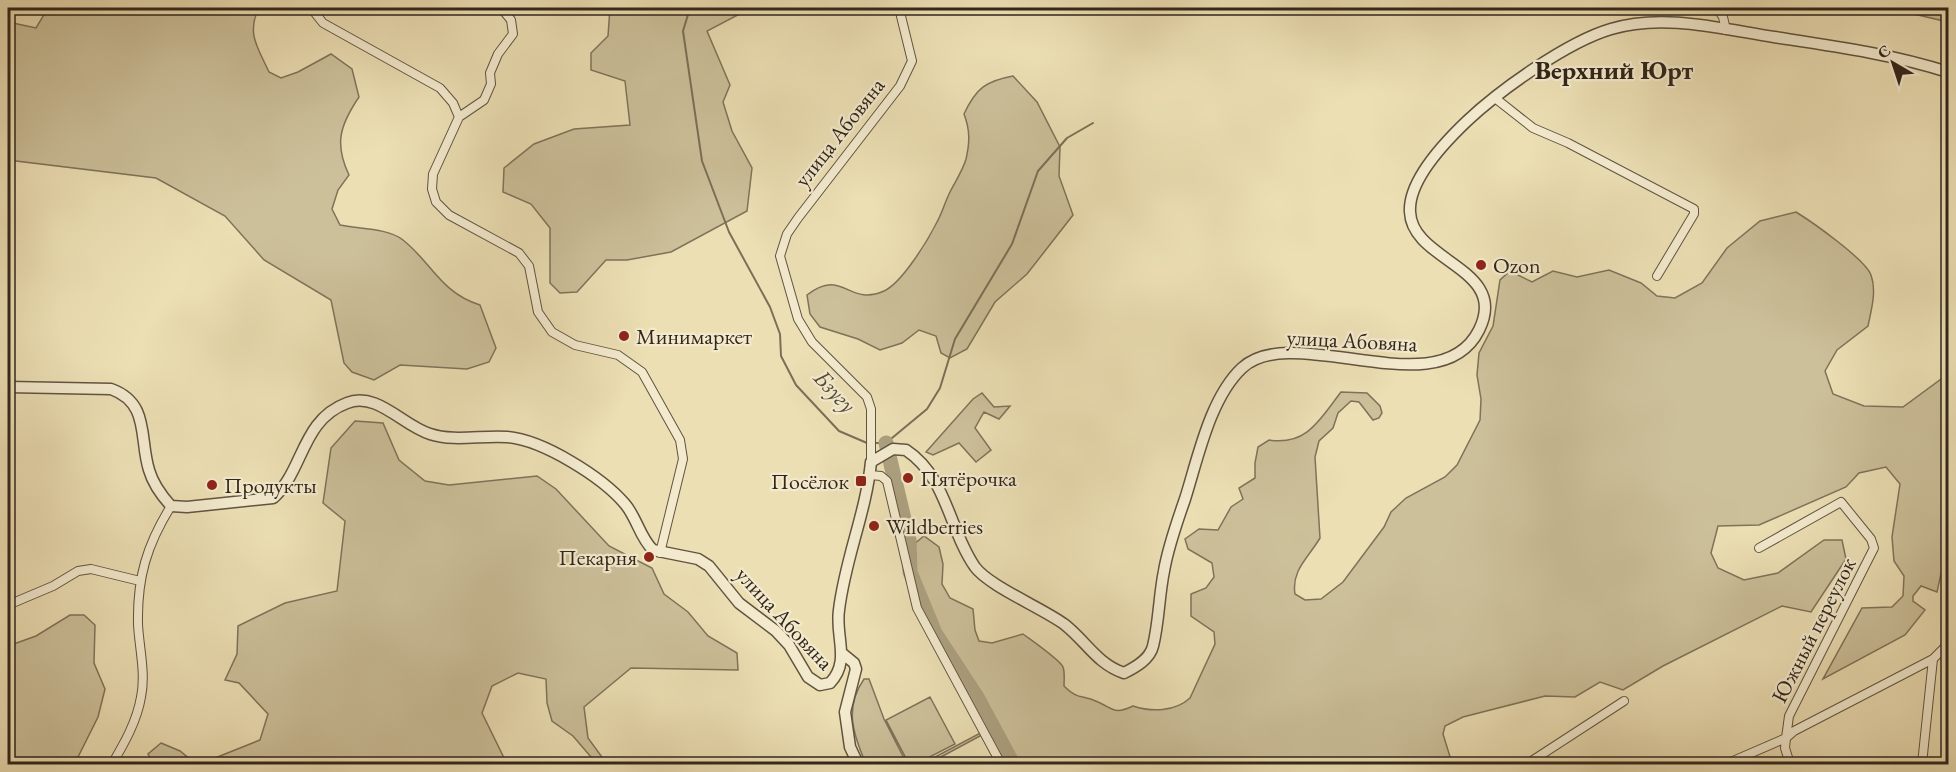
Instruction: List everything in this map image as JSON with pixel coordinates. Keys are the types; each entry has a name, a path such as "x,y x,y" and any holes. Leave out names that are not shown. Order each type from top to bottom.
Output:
{"street":[{"path":"311,8 323,23 440,88 453,103 459,117"},
{"path":"8,387 111,389 126,394 136,408 144,436 148,469 157,490 171,506 187,507 273,498 282,490 302,447 318,424 333,410 348,402 362,401 384,408 429,434 507,437 528,441 601,481 625,504 648,545 660,553 670,504 683,459 680,440 642,372 618,355 575,345 552,332 538,312 528,266 519,253 449,215 436,202 432,189 433,174 459,117 484,99 489,92 490,73 498,54 513,34 511,20 501,8"},
{"name":"улица Абовяна","path":"660,553 698,559 709,566 739,603 789,645 808,677 816,683 824,685 834,679 839,672 843,654 838,612 846,567 870,475 872,410 867,397 812,342 798,319 780,256 787,234 900,86 912,62 903,35 898,8"},
{"path":"1717,8 1723,17 1726,30"},
{"name":"улица Абовяна","path":"871,462 888,452 906,450 925,467 939,487 970,556 982,574 1066,626 1110,668 1124,673 1139,666 1153,649 1164,567 1211,416 1242,368 1258,358 1285,353 1417,365 1441,362 1460,354 1475,339 1482,324 1485,305 1480,289 1470,277 1431,248 1412,226 1410,205 1417,184 1431,160 1471,117 1495,98 1564,52 1610,29 1641,23 1682,23 1861,51 1948,72"},
{"path":"1495,98 1533,128 1568,143 1694,209 1694,214 1657,276"},
{"path":"870,475 881,476 887,481 916,608 1001,765"},
{"name":"Южный переулок","path":"1759,548 1837,502 1845,505 1874,543 1870,558 1833,625 1789,716 1785,748 1790,765"},
{"path":"112,765 136,717 142,696 138,623 140,581 150,543 171,506"},
{"path":"8,605 53,586 78,571 91,569 140,581"},
{"name":"Южный переулок","path":"1726,765 1786,738 1805,723 1934,659 1948,645"},
{"name":"улица Абовяна","path":"843,654 854,663 856,669 844,712 850,747 858,765"},
{"path":"1922,765 1934,659"},
{"path":"1527,765 1624,701"}],"shaded area":[{"path":"48,8 259,8 254,25 255,40 269,72 281,78 298,72 331,54 352,69 359,97 347,117 341,135 344,164 349,175 338,190 332,209 340,225 381,231 397,236 413,249 446,285 467,300 480,305 496,348 489,362 467,369 400,365 374,380 352,372 344,363 331,300 264,260 225,216 156,178 8,160 8,22 36,28"},
{"path":"610,8 751,8 707,31 730,85 723,102 732,131 752,168 747,211 671,252 627,260 606,260 577,292 560,293 550,283 550,228 531,204 503,192 504,168 534,144 574,129 630,125 625,81 591,70 591,53 608,36"},
{"path":"1888,8 1948,8 1948,22"},
{"path":"1013,76 1037,102 1060,147 1059,176 1073,215 1027,274 995,302 967,349 950,358 941,353 936,336 919,330 902,343 880,350 858,339 820,327 810,314 807,295 819,287 838,286 853,292 872,295 891,286 906,270 933,230 965,163 969,136 964,114 968,105 989,83"},
{"path":"1796,212 1859,260 1867,268 1873,281 1873,301 1868,326 1837,350 1825,371 1833,394 1864,406 1903,407 1948,374 1948,541 1937,592 1921,586 1913,596 1913,601 1925,610 1905,635 1823,679 1862,608 1892,607 1903,596 1904,576 1894,561 1892,537 1900,484 1886,467 1859,473 1846,487 1759,525 1718,526 1711,553 1718,568 1744,580 1778,573 1824,540 1842,540 1846,559 1811,612 1782,606 1663,666 1623,690 1600,682 1575,697 1545,696 1463,717 1445,726 1443,734 1451,760 1450,764 1014,764 991,730 928,764 922,764 990,728 938,643 919,598 908,549 924,536 939,547 943,564 942,584 950,598 973,609 975,630 979,641 992,643 1023,634 1061,664 1064,671 1064,686 1069,691 1114,710 1118,711 1133,706 1163,710 1177,706 1190,698 1215,644 1214,632 1191,616 1191,594 1206,588 1214,577 1212,563 1188,549 1185,539 1199,529 1218,530 1231,507 1243,499 1239,488 1255,478 1258,447 1269,440 1282,441 1303,435 1319,421 1341,392 1367,393 1380,406 1382,413 1379,418 1373,420 1359,402 1351,401 1338,413 1333,428 1319,441 1315,457 1320,538 1298,571 1294,585 1295,594 1305,600 1321,599 1343,582 1384,527 1391,512 1406,498 1445,477 1457,465 1480,420 1481,399 1477,375 1479,353 1493,326 1500,280 1510,271 1532,282 1553,271 1577,277 1609,270 1641,283 1657,296 1675,298 1702,283 1727,248 1760,221"},
{"path":"982,393 994,407 1010,406 999,419 984,412 975,428 991,450 976,462 959,443 933,455 926,452 973,399"},
{"path":"355,421 383,423 399,460 425,481 449,485 537,476 556,489 609,546 652,568 664,594 688,612 708,636 737,653 738,670 631,668 584,707 588,738 607,764 597,764 573,736 552,721 547,703 546,679 518,673 492,686 482,713 507,764 200,764 260,740 268,714 239,683 225,680 237,654 238,626 285,603 337,591 345,521 323,503 331,448"},
{"path":"70,615 84,615 95,625 94,663 105,689 98,717 77,759 69,764 8,764 8,646 36,636"},
{"path":"864,679 869,679 884,719 907,764 866,764 854,732 852,711 854,700"},
{"path":"930,697 955,744 916,764 909,764 886,720"},
{"path":"161,743 180,751 196,764 153,764 148,754"}],"waterway":[{"name":"Бзугу","path":"690,8 683,31 702,161 729,232 770,307 780,334 781,356 796,385 839,431 867,443"},
{"path":"873,443 886,443 927,409 940,388 955,339 1012,244 1038,171 1067,138 1093,123"},
{"name":"Бзугу","path":"886,443 909,540 910,572 935,633 977,697 1013,764"}],"place":[{"name":"Ozon","path":"1481,265"},
{"name":"Минимаркет","path":"624,336"},
{"name":"Пятёрочка","path":"908,478"},
{"name":"Посёлок","path":"861,481"},
{"name":"Продукты","path":"212,485"},
{"name":"Wildberries","path":"874,526"},
{"name":"Пекарня","path":"649,557"}],"district":[{"name":"Верхний Юрт","path":"1614,70"}]}
